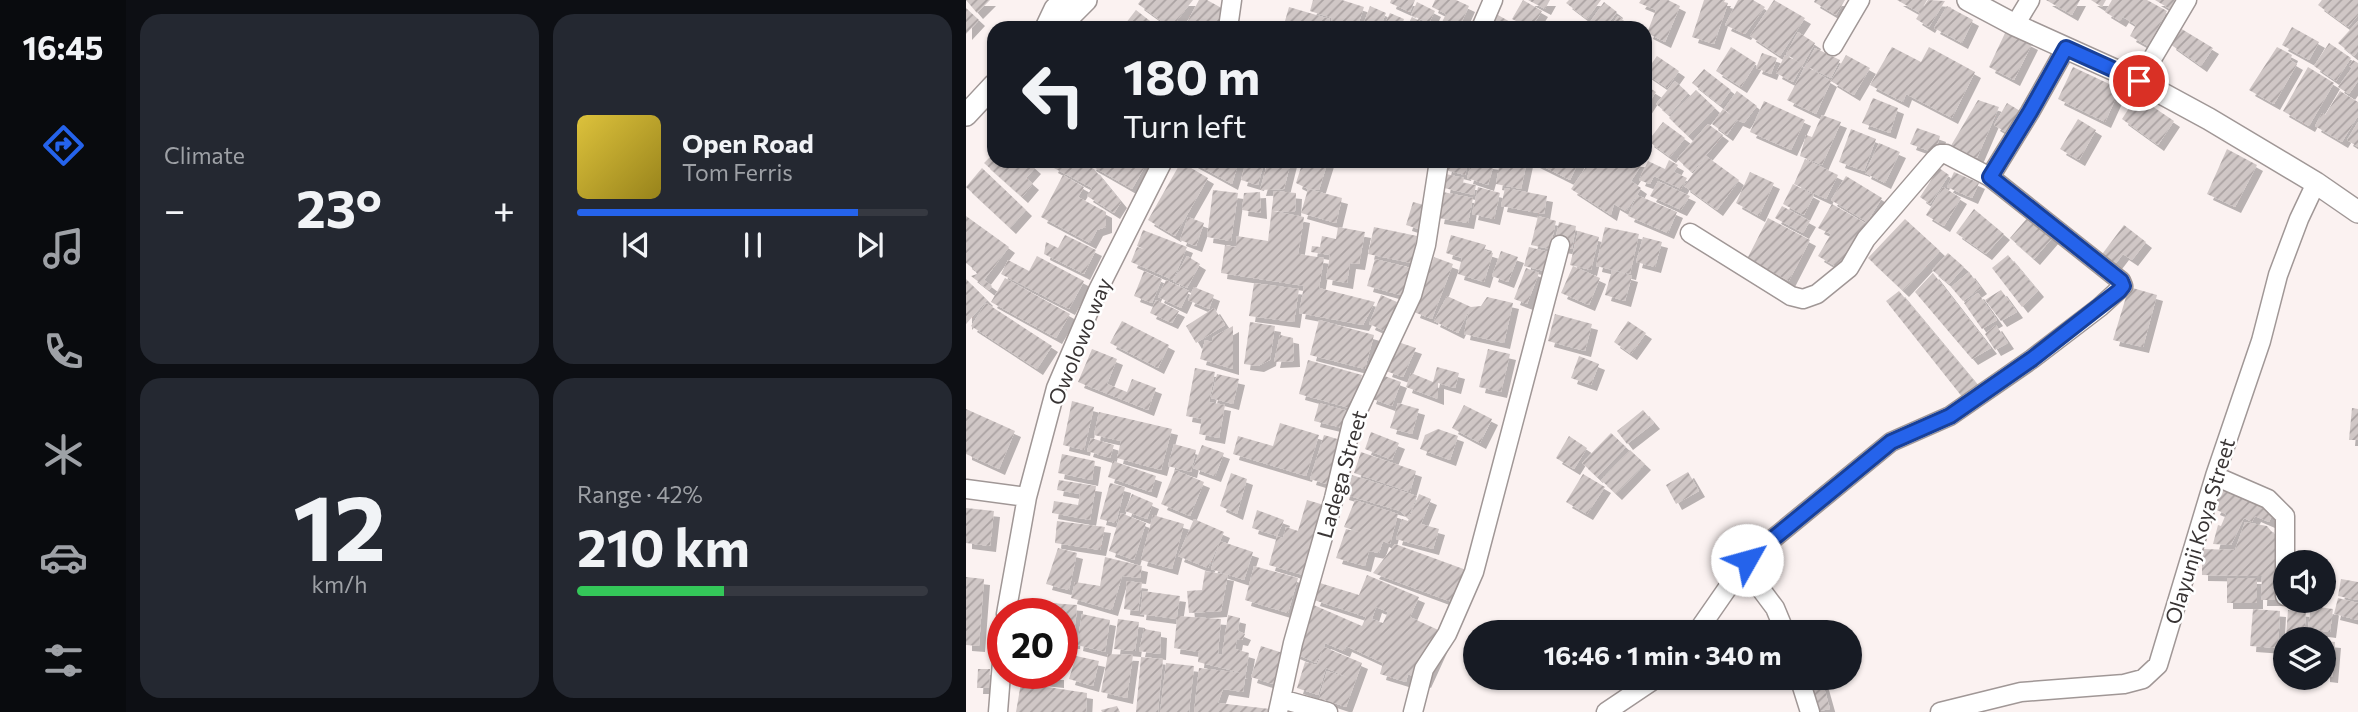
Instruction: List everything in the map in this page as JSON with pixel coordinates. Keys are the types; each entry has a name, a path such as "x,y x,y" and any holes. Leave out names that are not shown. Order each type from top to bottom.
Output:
{"main road":[{"path":"1051,21 1055,9 1064,0"},
{"path":"1062,21 1086,0"},
{"path":"1968,0 2139,81 2209,119 2316,183 2358,212"},
{"path":"966,116 987,93"}],"street":[{"path":"1229,21 1232,0"},
{"path":"1484,21 1493,0"},
{"path":"1833,46 1860,0"},
{"path":"2015,24 2030,0"},
{"path":"2139,81 2187,0"},
{"path":"1990,177 2066,48"},
{"path":"1690,233 1791,296 1803,299 1817,295 1849,268 1866,239 1940,154 1946,154 1990,177 2121,281 2123,286 2052,344 1950,416 1891,442 1747,560 1705,620"},
{"name":"Owolowo way","path":"1009,598 1027,497 1056,388 1098,290 1159,168"},
{"name":"Ladega Street","path":"1279,706 1293,643 1352,423 1412,295 1426,245 1438,168"},
{"name":"Olayunji Koya Street","path":"1940,712 2021,692 2098,687 2143,679 2158,665 2215,476 2261,341 2278,275 2316,183"},
{"path":"1413,712 1424,669 1447,634 1474,572 1560,246"},
{"path":"2215,476 2268,499 2285,516 2285,550"},
{"path":"966,489 1027,497"},
{"path":"1747,560 1779,620"},
{"path":"998,712 1000,689"},
{"path":"1606,712 1639,690"},
{"path":"1803,690 1810,712"},
{"path":"1279,706 1328,712"}],"building":[{"path":"966,0 990,0 977,13"},
{"path":"1141,0 1193,0 1176,21 1161,21 1138,4"},
{"path":"1199,0 1207,0 1227,11 1221,21 1188,21"},
{"path":"1313,0 1342,0 1364,7 1359,21 1331,21 1332,18 1310,11"},
{"path":"1391,0 1415,0 1410,12 1390,3"},
{"path":"1435,0 1456,0 1469,6 1462,21 1442,21 1446,14 1432,7"},
{"path":"1523,0 1542,11 1536,21 1512,19"},
{"path":"1528,0 1550,0 1545,9"},
{"path":"1569,0 1601,0 1587,19 1566,3"},
{"path":"1641,0 1668,0 1680,6 1665,42 1652,36 1652,21 1656,10 1639,3"},
{"path":"1704,0 1725,0 1724,2 1728,3 1714,44 1692,37"},
{"path":"1738,0 1753,0 1765,7 1745,34 1725,25"},
{"path":"1774,0 1805,18 1780,56 1750,36"},
{"path":"1845,0 1836,15 1814,2"},
{"path":"1897,0 1927,0 1922,9 1928,0 1945,1 1929,27 1916,19 1920,13"},
{"path":"2046,0 2080,0 2072,15"},
{"path":"2091,0 2106,0 2102,7"},
{"path":"2112,0 2147,0 2167,11 2148,46 2130,36 2136,25 2123,17 2130,6 2120,21 2105,12"},
{"path":"2155,0 2175,0 2170,9"},
{"path":"2322,0 2358,0 2358,15 2348,27 2318,5"},
{"path":"1417,2 1435,11 1430,21 1411,15"},
{"path":"1604,2 1617,12 1610,21 1591,21"},
{"path":"1370,6 1386,13 1383,21 1365,21"},
{"path":"1947,6 1973,20 1962,43 1934,28"},
{"path":"1289,7 1330,19 1329,21 1285,21"},
{"path":"966,8 979,20 966,34"},
{"path":"1136,10 1150,21 1127,21"},
{"path":"1390,13 1404,19 1403,21 1386,21"},
{"path":"1498,15 1509,21 1495,21"},
{"path":"2358,21 2358,51 2354,56 2338,43"},
{"path":"2292,27 2319,42 2309,60 2282,45"},
{"path":"2180,28 2213,48 2201,66 2170,44"},
{"path":"2006,31 2032,44 2014,80 1989,67"},
{"path":"1798,32 1815,43 1793,82 1776,73 1785,55 1802,64 1786,54"},
{"path":"2329,43 2351,58 2336,81 2314,66"},
{"path":"1731,47 1756,63 1741,87 1716,71"},
{"path":"1892,47 1921,62 1929,47 1975,72 1952,118 1906,94 1903,102 1870,85"},
{"path":"2277,47 2292,55 2290,60 2297,64 2274,104 2249,90"},
{"path":"1815,48 1840,60 1831,78 1806,66 1831,81 1816,114 1787,100"},
{"path":"1762,53 1777,58 1771,74 1756,68"},
{"path":"1846,55 1870,68 1854,95 1831,81"},
{"path":"1657,56 1679,71 1667,88 1652,78 1652,63"},
{"path":"2353,60 2358,63 2358,81 2349,94 2338,87 2352,68 2349,66"},
{"path":"2073,67 2120,89 2105,122 2058,99"},
{"path":"2308,67 2334,83 2309,126 2283,111"},
{"path":"1704,69 1731,90 1720,105 1692,83"},
{"path":"1675,81 1688,93 1669,115 1656,104"},
{"path":"1696,90 1715,108 1688,136 1669,118"},
{"path":"1737,91 1757,106 1744,123 1737,120 1727,135 1712,124 1723,109 1732,116 1724,109"},
{"path":"2340,91 2358,102 2358,116 2342,142 2315,126"},
{"path":"2137,96 2174,121 2158,145 2122,119"},
{"path":"1873,98 1898,108 1890,133 1862,123"},
{"path":"1978,100 1999,107 1977,158 1949,149"},
{"path":"1764,101 1805,120 1791,150 1750,132"},
{"path":"2007,103 2025,114 2012,136 1994,125"},
{"path":"1822,115 1841,122 1822,165 1800,156 1806,135 1812,137"},
{"path":"2078,119 2096,130 2079,160 2060,149"},
{"path":"1663,122 1685,138 1670,157 1652,144 1652,136"},
{"path":"2358,122 2358,147 2347,140"},
{"path":"1708,124 1723,135 1692,172 1677,159"},
{"path":"1917,128 1940,136 1935,153 1910,144"},
{"path":"1851,129 1876,139 1864,171 1839,162"},
{"path":"1879,143 1900,152 1885,183 1865,173"},
{"path":"2227,149 2257,165 2235,207 2207,194"},
{"path":"1706,156 1739,180 1717,210 1684,186"},
{"path":"1805,159 1838,175 1826,199 1794,184"},
{"path":"1669,160 1678,165 1674,172 1687,178 1681,189 1654,176 1650,184 1639,180 1645,168 1652,168 1652,163 1665,169"},
{"path":"982,168 1026,210 1010,228 966,187"},
{"path":"990,168 1035,168 1026,178 1033,184 1022,197"},
{"path":"1054,168 1094,169 1121,202 1114,213 1087,196 1092,188"},
{"path":"1095,168 1144,168 1132,189"},
{"path":"1178,168 1191,168 1208,178 1175,236 1148,220"},
{"path":"1203,168 1237,168 1232,184"},
{"path":"1244,168 1263,168 1258,185 1241,180"},
{"path":"1266,168 1289,168 1284,189 1260,190"},
{"path":"1301,168 1326,168 1319,190 1308,189 1296,183"},
{"path":"1445,168 1467,168 1465,175"},
{"path":"1470,168 1493,168 1488,185 1467,178"},
{"path":"1499,168 1526,168 1521,189 1496,184"},
{"path":"1546,168 1576,168 1570,180"},
{"path":"1585,168 1639,168 1631,181 1641,188 1626,211 1614,204 1611,215 1571,189"},
{"path":"1939,168 1949,175 1930,204 1920,197"},
{"path":"1750,172 1774,183 1759,216 1736,203"},
{"path":"1954,172 1979,183 1972,198 1947,187"},
{"path":"1446,174 1464,178 1463,183 1476,185 1474,195 1444,188"},
{"path":"1063,175 1084,187 1078,197 1106,212 1106,227 1097,230 1090,243 1041,217"},
{"path":"1846,176 1882,198 1867,222 1831,200"},
{"path":"1658,181 1690,196 1681,210 1650,196"},
{"path":"1793,184 1814,195 1804,215 1783,204"},
{"path":"1478,187 1500,193 1494,219 1472,214"},
{"path":"1943,187 1961,198 1944,226 1926,215"},
{"path":"1505,188 1547,196 1544,214 1501,206"},
{"path":"1308,189 1342,198 1336,223 1301,213"},
{"path":"1213,190 1238,193 1231,241 1207,237"},
{"path":"1274,191 1296,193 1295,212 1273,211 1304,217 1298,254 1324,258 1319,288 1375,302 1363,325 1299,313 1304,286 1221,273 1225,245 1236,247 1237,236 1268,241"},
{"path":"1260,192 1261,213 1242,210 1244,193"},
{"path":"1443,192 1473,198 1468,223 1438,218"},
{"path":"1637,195 1677,212 1668,233 1628,216"},
{"path":"1413,202 1431,207 1425,231 1406,225"},
{"path":"1832,204 1867,224 1840,269 1818,256 1831,234 1818,228"},
{"path":"1782,206 1810,221 1803,233 1775,218"},
{"path":"1974,209 2004,234 1986,254 1956,233"},
{"path":"966,216 1009,247 984,280 992,286 989,290 971,276 977,274 966,263"},
{"path":"1538,216 1556,221 1550,249 1531,245"},
{"path":"2029,216 2053,237 2034,259 2010,238"},
{"path":"1188,217 1204,223 1196,246 1180,240"},
{"path":"1768,218 1810,240 1789,281 1747,259"},
{"path":"1905,219 1940,251 1903,291 1868,258"},
{"path":"1559,222 1576,226 1572,249 1554,246"},
{"path":"2124,225 2146,242 2132,260 2123,254 2113,267 2100,257"},
{"path":"1338,227 1365,232 1359,264 1350,263 1347,283 1326,279 1330,255 1311,252 1312,246 1320,247 1322,236 1336,239"},
{"path":"1374,227 1417,236 1411,263 1368,254"},
{"path":"1605,227 1639,234 1630,274 1596,266"},
{"path":"1143,230 1187,247 1173,280 1131,262 1137,247 1144,249 1137,246"},
{"path":"1578,231 1599,237 1591,270 1570,265"},
{"path":"1065,235 1096,250 1084,274 1044,254 1046,242 1058,248"},
{"path":"1451,235 1486,245 1484,250 1493,253 1484,282 1458,274 1462,258 1446,253"},
{"path":"1643,237 1662,242 1655,267 1636,262"},
{"path":"1529,247 1549,252 1544,271 1524,266"},
{"path":"1501,251 1518,257 1508,282 1492,276"},
{"path":"1948,253 1964,267 1949,284 1932,270"},
{"path":"2008,255 2038,291 2022,307 1992,268"},
{"path":"1037,256 1084,281 1069,309 1001,274 1008,260 1029,271"},
{"path":"1187,256 1200,264 1187,288 1173,281"},
{"path":"1434,257 1453,264 1432,319 1414,312"},
{"path":"1375,259 1415,269 1408,297 1367,286"},
{"path":"1573,266 1600,278 1589,305 1561,293"},
{"path":"1526,268 1539,273 1527,304 1514,299"},
{"path":"1612,270 1632,276 1625,301 1605,295"},
{"path":"1144,271 1162,279 1152,303 1134,296"},
{"path":"1969,272 1981,288 1963,301 1951,287"},
{"path":"1933,273 1991,348 1972,359 1915,292"},
{"path":"1005,278 1070,314 1056,338 991,302"},
{"path":"966,279 987,300 966,324"},
{"path":"1166,280 1189,291 1181,308 1158,297"},
{"path":"1254,283 1299,289 1294,322 1249,316"},
{"path":"1194,287 1214,295 1209,309 1188,300"},
{"path":"2129,287 2157,295 2143,347 2113,340"},
{"path":"2001,290 2017,312 2001,321 1985,300"},
{"path":"1899,291 1978,386 1963,398 1886,301"},
{"path":"1978,293 1997,320 1982,329 1964,303"},
{"path":"1381,295 1397,302 1385,331 1369,324"},
{"path":"1447,296 1471,307 1481,306 1487,297 1513,303 1504,343 1464,334 1469,310 1458,333 1434,321"},
{"path":"1156,300 1179,311 1172,323 1150,313"},
{"path":"986,303 1052,346 1037,369 971,326"},
{"path":"1214,308 1225,325 1196,343 1186,326"},
{"path":"1555,314 1592,324 1585,351 1548,341"},
{"path":"1319,320 1374,335 1365,369 1310,355"},
{"path":"1122,321 1169,345 1158,368 1110,343"},
{"path":"1628,321 1646,333 1631,354 1614,342"},
{"path":"1250,322 1275,326 1270,360 1258,366 1244,364"},
{"path":"1996,325 2008,343 1995,350 1985,334"},
{"path":"1233,326 1233,369 1200,359 1205,340 1212,342 1213,337"},
{"path":"1280,335 1293,338 1294,361 1274,362"},
{"path":"1398,342 1416,348 1403,377 1386,371"},
{"path":"1092,349 1117,359 1107,384 1127,392 1132,379 1156,388 1148,410 1078,382"},
{"path":"1488,349 1510,354 1501,392 1479,387"},
{"path":"1579,356 1599,364 1591,385 1571,378"},
{"path":"1308,360 1362,375 1353,409 1299,394"},
{"path":"1437,367 1459,373 1455,388 1438,383 1438,399 1406,387 1411,373 1433,382"},
{"path":"1195,368 1215,372 1209,402 1225,405 1219,438 1199,434 1202,419 1186,416"},
{"path":"1217,374 1239,379 1233,404 1211,398"},
{"path":"1379,374 1401,382 1392,406 1370,398"},
{"path":"1072,401 1094,407 1084,450 1063,445"},
{"path":"1319,403 1352,412 1347,429 1314,421"},
{"path":"1398,403 1419,409 1412,434 1390,428"},
{"path":"1464,405 1492,419 1480,443 1452,428"},
{"path":"2352,408 2358,409 2358,440 2349,440"},
{"path":"966,409 1015,431 999,469 966,454"},
{"path":"1643,410 1654,423 1627,444 1617,431"},
{"path":"1099,412 1172,429 1161,470 1117,458 1121,441 1094,435"},
{"path":"1280,423 1319,435 1306,476 1233,454 1238,436 1273,446"},
{"path":"1438,429 1458,436 1450,460 1420,449 1425,435"},
{"path":"1371,432 1399,443 1392,460 1365,449"},
{"path":"1611,433 1626,447 1597,477 1582,463"},
{"path":"1324,435 1344,441 1330,485 1310,479"},
{"path":"1569,436 1587,448 1574,469 1556,458"},
{"path":"1091,438 1114,445 1110,458 1087,451"},
{"path":"1174,444 1196,450 1191,472 1168,466"},
{"path":"1202,445 1224,453 1215,476 1193,468"},
{"path":"1630,450 1645,464 1616,494 1601,480"},
{"path":"1361,452 1416,471 1410,492 1354,473"},
{"path":"1062,454 1095,461 1092,480 1058,473"},
{"path":"1113,461 1156,476 1151,492 1108,477"},
{"path":"1175,470 1204,482 1190,516 1161,504"},
{"path":"1688,472 1699,491 1676,504 1666,485"},
{"path":"1231,473 1247,479 1237,514 1220,506"},
{"path":"1349,474 1417,496 1408,518 1400,511 1343,494"},
{"path":"1583,474 1605,487 1587,514 1566,502"},
{"path":"1059,480 1096,486 1090,520 1052,513 1054,501 1078,505 1080,494 1057,490"},
{"path":"1110,483 1125,487 1116,523 1100,519"},
{"path":"2226,483 2276,507 2269,522 2255,516 2252,522 2244,518 2231,545 2213,544 2218,525 2221,526 2226,514 2214,509"},
{"path":"1132,494 1153,503 1147,519 1125,511"},
{"path":"1419,494 1431,499 1421,524 1439,529 1433,549 1396,539 1402,519 1408,521"},
{"path":"1307,500 1324,505 1303,575 1269,565 1277,536 1283,538 1286,527 1298,531"},
{"path":"1355,500 1398,514 1390,544 1383,541 1379,553 1369,551 1365,566 1336,558 1346,529 1362,533 1344,527"},
{"path":"966,508 994,511 990,546 966,543"},
{"path":"1257,510 1284,520 1277,536 1252,528"},
{"path":"1121,513 1146,523 1134,560 1109,551"},
{"path":"1153,515 1184,524 1172,569 1141,560"},
{"path":"1194,519 1224,532 1208,568 1178,556"},
{"path":"1057,521 1105,527 1100,550 1055,543"},
{"path":"2245,522 2267,526 2281,543 2281,550 2273,550 2273,600 2261,600 2262,576 2202,575 2202,549 2235,550"},
{"path":"1220,541 1253,552 1244,580 1211,569"},
{"path":"1395,544 1469,571 1457,604 1373,573"},
{"path":"1058,548 1077,553 1069,590 1046,584"},
{"path":"1105,557 1142,566 1140,578 1122,576 1112,610 1071,598 1075,582 1100,586"},
{"path":"1254,566 1298,578 1288,613 1245,600"},
{"path":"1205,571 1228,575 1221,611 1189,613 1187,591 1202,590"},
{"path":"1367,575 1419,597 1410,617 1447,634 1425,682 1408,674 1406,682 1380,674 1383,663 1346,646 1344,651 1325,643 1324,647 1362,663 1346,707 1319,698 1327,671 1349,678 1326,668 1318,695 1297,688 1305,662 1317,665 1323,649 1316,663 1294,653 1309,603 1362,626 1366,617 1314,600 1320,583 1359,595","holes":["1376,607 1388,612 1383,623 1372,619"]},
{"path":"966,577 984,579 979,646 966,645"},
{"path":"2227,578 2257,578 2257,603 2227,603"},
{"path":"2341,579 2358,582 2358,600 2338,596"},
{"path":"1127,581 1142,583 1138,611 1124,609"},
{"path":"1143,591 1180,596 1177,616 1221,619 1218,654 1222,655 1228,615 1240,618 1238,631 1245,634 1242,640 1237,639 1235,649 1249,653 1243,692 1223,689 1218,703 1270,709 1270,712 1194,712 1199,668 1242,673 1198,662 1199,652 1174,648 1177,619 1140,614"},
{"path":"2338,598 2358,603 2358,620 2334,614"},
{"path":"2253,609 2280,613 2279,627 2273,627 2273,648 2250,646"},
{"path":"2288,613 2306,613 2305,627 2287,627"},
{"path":"2310,613 2332,613 2331,627 2308,627"},
{"path":"1082,614 1110,620 1105,652 1078,645"},
{"path":"1118,619 1139,622 1135,651 1114,649"},
{"path":"1144,629 1161,632 1160,654 1139,651"},
{"path":"1261,646 1283,653 1273,684 1251,677"},
{"path":"1108,654 1133,655 1127,698 1101,692"},
{"path":"1078,656 1099,661 1093,686 1078,682"},
{"path":"1141,657 1163,659 1158,712 1136,712"},
{"path":"1166,663 1194,666 1189,712 1160,712"},
{"path":"978,669 987,669 987,688 977,688"},
{"path":"1020,689 1061,689 1087,693 1086,712 1016,712"},
{"path":"1808,690 1825,690 1830,709 1814,712"},
{"path":"1117,706 1120,712 1101,710"}],"route":[{"path":"1747,560 1891,442 1950,416 2032,359 2119,291 2123,286 2121,281 1990,177 2066,48 2139,81"}]}
